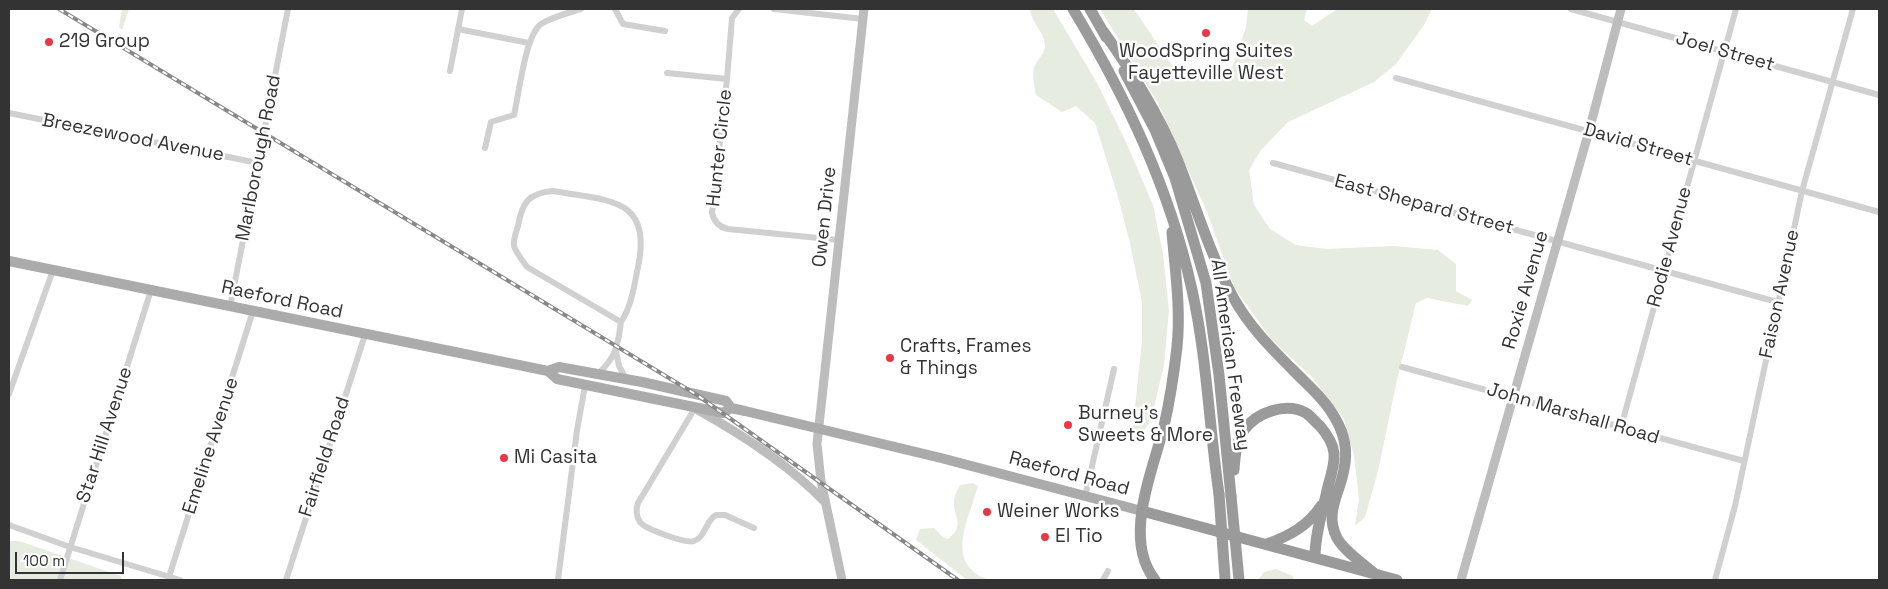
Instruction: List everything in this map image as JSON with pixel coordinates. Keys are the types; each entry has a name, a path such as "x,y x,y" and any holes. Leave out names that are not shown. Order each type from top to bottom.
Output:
{"highway":[{"name":"All American Freeway","path":"1073,9 1108,69 1134,121 1170,208 1186,264 1198,321 1219,494 1225,579"},
{"name":"All American Freeway","path":"1090,9 1103,30 1155,130 1176,178 1206,283 1219,375 1239,580"},
{"path":"1103,30 1138,82 1161,124 1211,249 1234,298 1254,330 1318,395 1335,417 1345,444 1344,469 1322,544 1314,557"},
{"path":"1155,580 1142,553 1140,537 1145,493 1169,403 1177,344 1178,290 1170,208"},
{"path":"1231,496 1235,455 1241,436 1250,423 1270,411 1281,409 1306,413 1322,429 1329,439 1334,452 1333,468 1315,542 1314,557"},
{"path":"1267,544 1302,528 1315,515 1325,500"},
{"name":"Raeford Road","path":"1142,511 1397,580"},
{"path":"1331,512 1337,538 1343,546 1375,574"}],"main road":[{"name":"Raeford Road","path":"9,261 548,371 557,379 585,386 723,413 731,408"},
{"name":"Raeford Road","path":"548,371 559,366 726,401 731,408 819,428 1142,511"}],"street":[{"name":"Marlborough Road","path":"230,307 288,9"},
{"path":"450,71 462,9"},
{"path":"485,148 492,122 514,115 530,42 535,31 542,24 581,9"},
{"path":"615,9 623,24 664,31"},
{"name":"Hunter Circle","path":"739,9 732,18 712,212 715,222 728,229 839,240"},
{"path":"774,9 863,19"},
{"name":"Owen Drive","path":"842,580 825,501 817,444 864,9"},
{"name":"Joel Street","path":"1571,9 1879,95"},
{"name":"Roxie Avenue","path":"1461,580 1556,241 1589,131 1621,9"},
{"name":"Rodie Avenue","path":"1621,427 1736,9"},
{"name":"Faison Avenue","path":"1714,580 1735,506 1802,191 1853,9"},
{"path":"458,29 530,42"},
{"path":"667,73 727,79"},
{"name":"David Street","path":"1396,78 1879,212"},
{"name":"Breezewood Avenue","path":"9,113 258,163"},
{"name":"East Shepard Street","path":"1274,163 1777,302"},
{"path":"598,374 610,361 616,350 622,322 629,310 642,250 642,236 639,224 632,213 615,202 553,191 541,192 532,196 521,211 514,246 527,267 622,322"},
{"path":"9,394 53,270"},
{"name":"Star Hill Avenue","path":"60,580 151,290"},
{"name":"Emeline Avenue","path":"168,579 253,311"},
{"name":"Fairfield Road","path":"286,580 365,334"},
{"path":"616,350 619,366 626,379"},
{"name":"John Marshall Road","path":"1402,367 1744,461"},
{"path":"1085,497 1114,369"},
{"path":"558,580 577,430 585,386"},
{"path":"754,528 726,515 716,515 708,521 700,537 692,542 647,528 638,520 636,512 638,503 695,408 727,426 806,483 825,501"},
{"path":"9,525 168,579 180,580"},
{"path":"1103,580 1108,572"}],"shaded area":[{"path":"122,9 129,9 122,30 119,27"},
{"path":"1030,9 1053,9 1097,83 1126,142 1153,205 1163,254 1169,310 1164,365 1151,420 1141,435 1135,432 1133,425 1142,341 1142,302 1117,193 1095,123 1076,106 1062,112 1036,95 1033,78 1034,67 1045,46 1043,36 1033,19"},
{"path":"1100,9 1134,9 1173,67 1228,79 1246,27 1248,9 1307,9 1304,20 1312,26 1337,9 1432,9 1424,25 1396,64 1374,82 1288,122 1261,150 1249,170 1254,205 1270,229 1296,245 1326,249 1394,246 1438,250 1456,264 1456,291 1472,300 1468,306 1427,298 1416,303 1397,380 1378,471 1365,517 1355,526 1359,499 1354,456 1344,419 1312,377 1272,340 1234,287 1207,212 1158,103"},
{"path":"973,483 978,486 965,526 963,552 967,563 975,573 989,580 967,580 916,540 920,529 934,528 943,537 948,539 953,534 958,525 954,507 955,495 960,485"},
{"path":"9,541 19,541 121,576 122,580 9,580"},
{"path":"1276,569 1293,576 1294,580 1258,580 1264,572"}],"railway":[{"path":"59,9 697,395 958,580"}],"place":[{"name":"WoodSpring Suites Fayetteville West","path":"1206,33"},
{"name":"219 Group","path":"49,42"},
{"name":"Crafts, Frames & Things","path":"890,358"},
{"name":"Burney's Sweets & More","path":"1068,425"},
{"name":"Mi Casita","path":"504,458"},
{"name":"Weiner Works","path":"987,512"},
{"name":"El Tio","path":"1045,537"}]}
